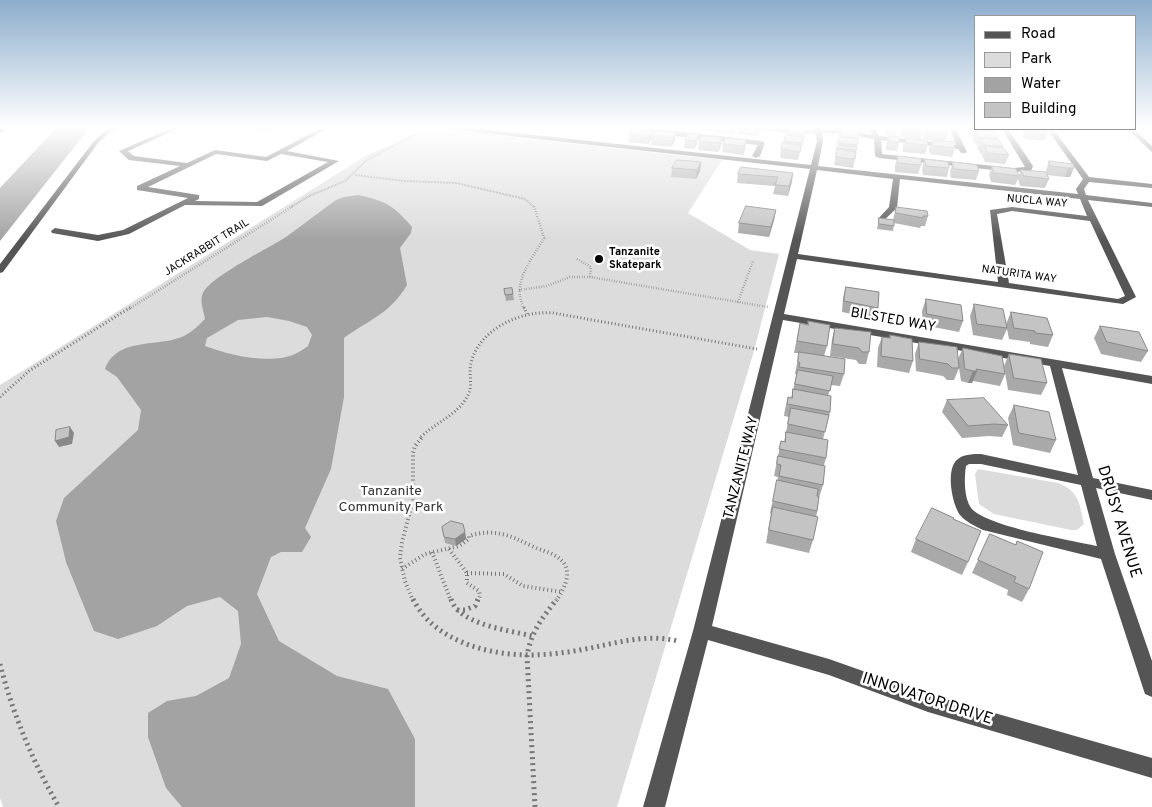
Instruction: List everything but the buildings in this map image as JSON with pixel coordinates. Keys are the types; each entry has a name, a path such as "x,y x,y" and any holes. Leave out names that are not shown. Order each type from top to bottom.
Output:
{"street":[{"path":"0,270 79,165"},
{"path":"56,230 98,238 126,232 196,197 140,188 188,165"},
{"path":"183,203 259,204 329,165"},
{"path":"784,165 1152,205"},
{"name":"TANZANITE WAY","path":"654,807 702,631 770,352 773,311 793,256 815,165"},
{"path":"958,165 1013,170 1028,169 1028,165"},
{"path":"1076,165 1087,179 1152,186"},
{"path":"882,219 893,208 897,177"},
{"path":"1083,198 1080,189 1087,179"},
{"name":"NATURITA WAY","path":"793,256 1119,302 1131,297 1083,198"},
{"name":"NUCLA WAY","path":"1004,286 993,212 1012,209 1094,219"},
{"name":"BILSTED WAY","path":"773,311 1055,364 1152,380"},
{"name":"DRUSY AVENUE","path":"1055,364 1107,554 1152,688"},
{"path":"1107,554 984,524 971,517 961,504 958,470 961,464 969,460 981,459 1152,495"},
{"name":"INNOVATOR DRIVE","path":"702,631 829,667 928,704 1152,768"}],"path":[{"name":"JACKRABBIT TRAIL","path":"0,397 29,371 309,196 346,181 363,165"},
{"path":"354,175 470,186 526,199 534,206 544,238 519,279 520,296 527,314"},
{"path":"577,259 590,267 590,278"},
{"path":"738,302 753,261"},
{"path":"520,290 546,286 570,278 590,278 738,302 773,311"},
{"path":"678,641 664,637 641,636 564,654 527,656 494,652 467,644 435,627 413,603 402,569 400,549 413,500 412,460 418,442 466,400 473,386 470,364 476,349 492,333 509,321 527,314 553,313 770,352"},
{"path":"402,569 412,565 425,554 463,546 470,536 494,531 512,535 535,548 558,556 562,560 568,576 562,592 539,622 532,636 527,656 535,807"},
{"path":"449,549 467,573 467,584 479,591 478,601 471,608 457,610"},
{"path":"432,552 441,571 449,596 457,610 468,619 532,636"},
{"path":"467,573 504,574 524,586 562,592"},
{"path":"0,664 5,685 39,774 59,807"}],"green space":[{"name":"Tanzanite Community Park","path":"352,165 719,165 688,213 750,250 779,254 754,351 617,807 3,807 0,798 0,385"},
{"path":"978,469 1058,483 1065,486 1075,494 1084,524 1077,530 1071,530 994,514 979,504 975,474"}],"water":[{"path":"22,165 60,165 0,241 0,188"},
{"path":"358,195 376,199 394,209 412,227 411,233 400,248 407,285 394,303 386,310 344,338 344,397 331,469 305,528 311,537 302,552 281,552 271,557 257,594 279,641 337,676 388,689 415,739 415,807 182,807 166,788 148,737 148,713 167,701 196,696 229,678 241,644 238,611 220,597 187,606 157,626 118,639 94,631 66,562 56,521 64,498 138,430 141,410 117,377 105,369 111,359 129,347 174,340 190,333 205,319 201,299 208,286 228,271 286,237 336,200","holes":["267,317 307,327 312,335 308,346 295,354 285,357 274,359 250,358 225,353 205,346 207,338 238,320"]}],"place":[{"name":"Tanzanite Skatepark","path":"599,259"}]}
